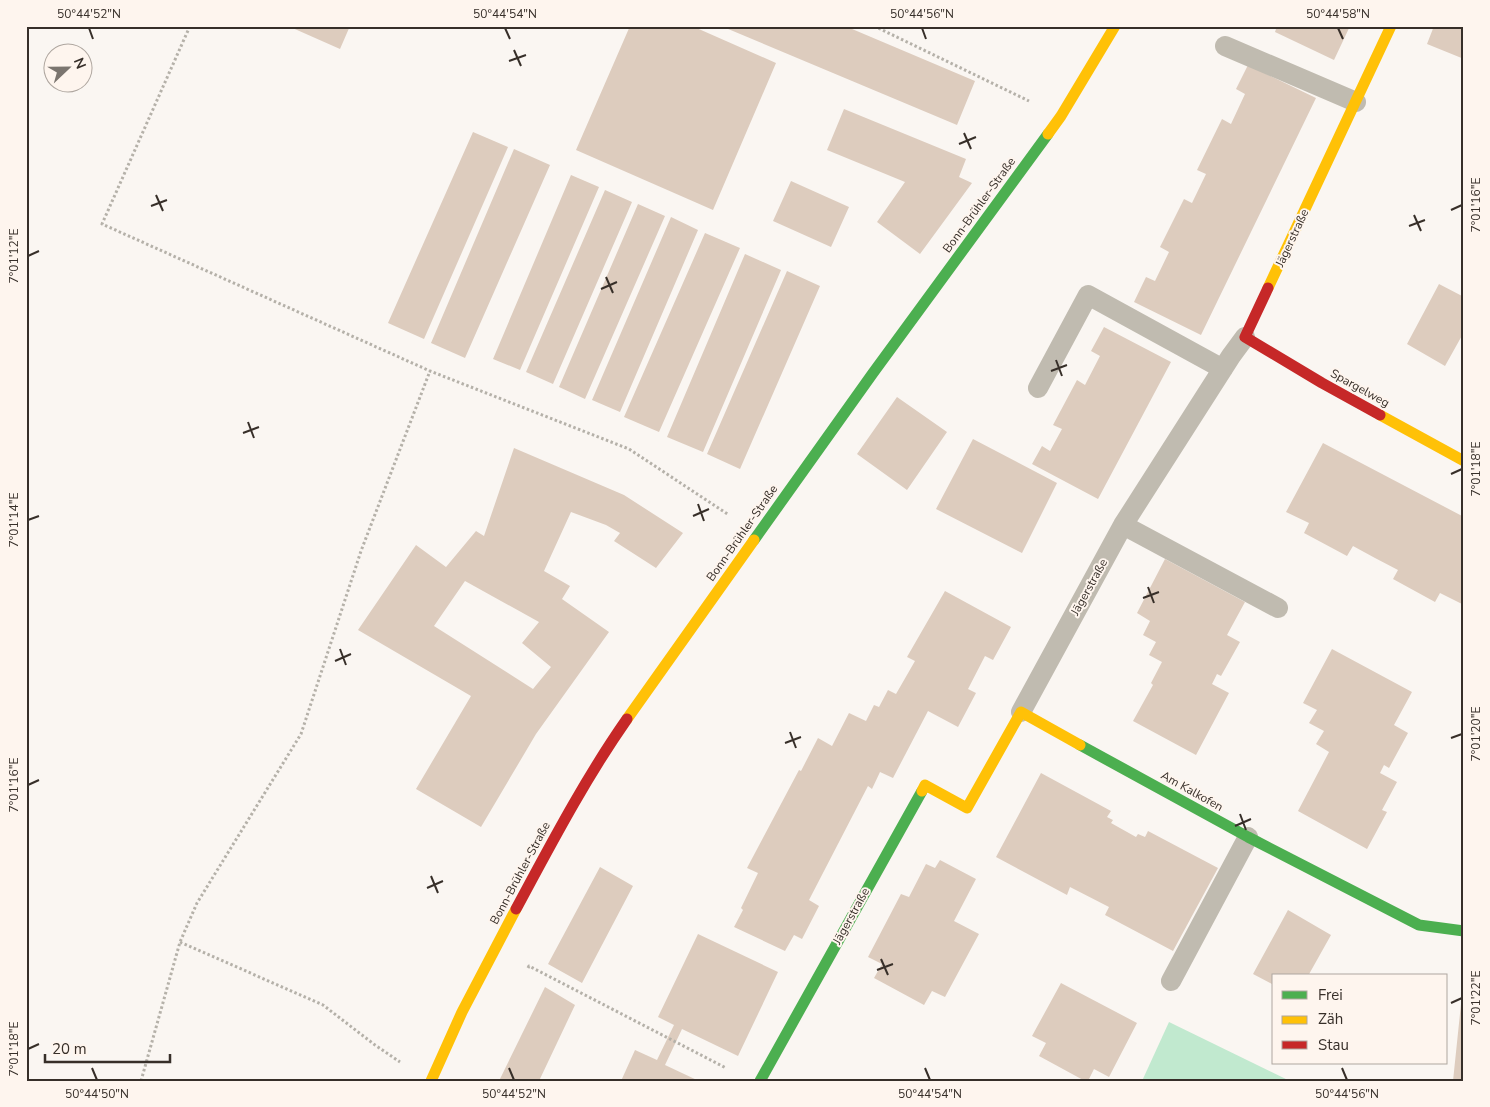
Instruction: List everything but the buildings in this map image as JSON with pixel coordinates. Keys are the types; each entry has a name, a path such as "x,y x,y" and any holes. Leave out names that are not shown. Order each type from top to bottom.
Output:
{"street":[{"name":"Bonn-Brühler-Straße","path":"431,1081 482,972 559,829 607,748 879,365 1061,116 1115,26"},
{"name":"Jägerstraße","path":"1245,338 1391,26"},
{"name":"Spargelweg","path":"1245,338 1322,383 1464,461"},
{"name":"Jägerstraße","path":"760,1081 925,785 967,808 1020,712"},
{"name":"Am Kalkofen","path":"1020,712 1248,837 1419,925 1464,931"}],"lane":[{"path":"1226,46 1356,102"},
{"path":"1038,388 1088,295 1223,369"},
{"name":"Jägerstraße","path":"1020,712 1123,525 1245,338"},
{"path":"1123,525 1278,608"},
{"path":"1172,981 1248,837"}],"path":[{"path":"190,26 102,224 430,371 630,449 758,534"},
{"path":"874,26 1061,116"},
{"path":"141,1081 180,942 197,903 301,734 361,551 430,371"},
{"path":"180,942 323,1005 374,1045 431,1081"},
{"path":"552,978 728,1069"}],"green space":[{"path":"1169,1022 1290,1081 1142,1081"}],"traffic: fast":[{"path":"754,540 873,373 1048,134"},
{"path":"1080,745 1248,837 1419,925 1464,931"},
{"path":"760,1081 922,791"}],"traffic: slow":[{"path":"1048,134 1061,116 1115,26"},
{"path":"1268,288 1391,26"},
{"path":"1380,415 1464,461"},
{"path":"627,719 754,540"},
{"path":"922,791 925,785 967,808 1021,712 1080,745"},
{"path":"431,1081 462,1012 516,909"}],"traffic: jam":[{"path":"1268,288 1245,337 1380,415"},
{"path":"516,909 583,788 627,719"}]}
